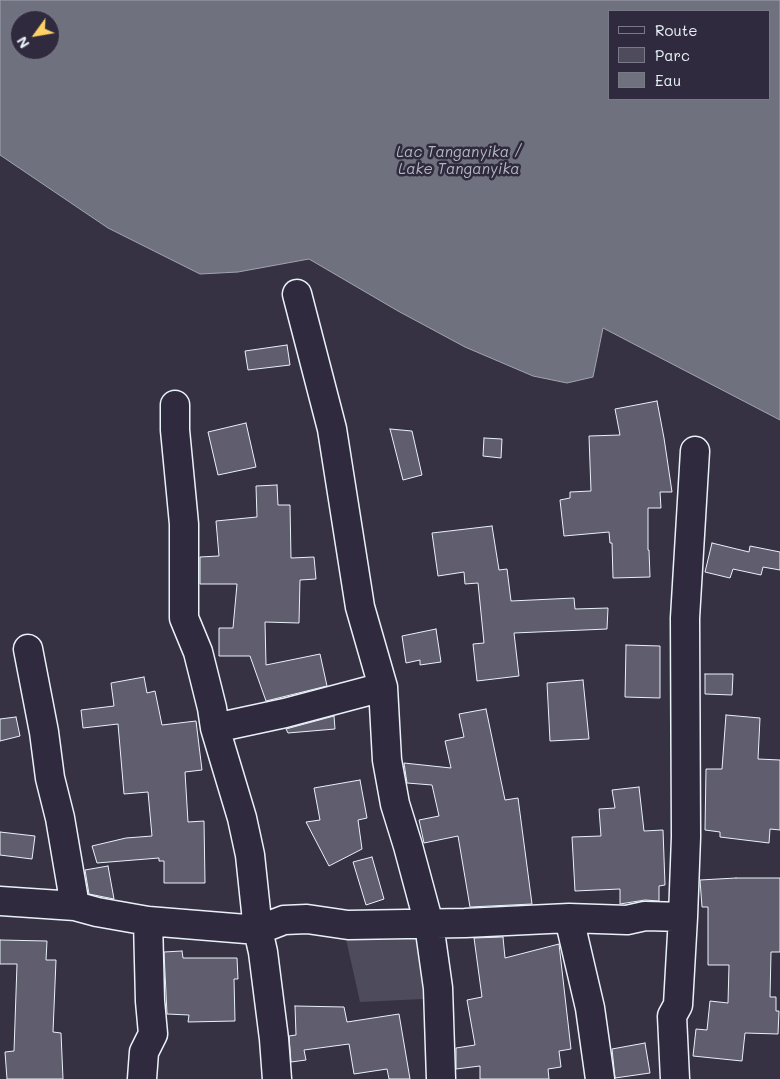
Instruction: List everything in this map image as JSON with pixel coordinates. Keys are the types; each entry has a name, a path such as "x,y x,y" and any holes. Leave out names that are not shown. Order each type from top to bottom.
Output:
{"street":[{"path":"297,294 332,429 360,607 383,688 387,760 395,804 429,924 438,988 441,1079"},
{"path":"175,405 175,430 184,524 184,618 198,652 215,728 229,772 250,855 258,930 270,1000 277,1079"},
{"path":"675,1079 672,1016 678,1006 683,917 686,837 685,618 695,451"},
{"path":"28,649 44,732 50,778 60,818 75,906"},
{"path":"215,728 285,713 383,688"},
{"path":"0,901 75,906 148,921 258,930 284,920 307,919 348,925 429,924 569,918 627,920 645,916 683,917"},
{"path":"569,918 590,1008 600,1079"},
{"path":"142,1079 144,1052 153,1034 150,1001 148,921"}],"green space":[{"path":"418,932 423,999 360,1002 346,939"}],"water":[{"name":"Lac Tanganyika / Lake Tanganyika","path":"0,0 780,0 780,420 603,328 593,377 567,383 533,376 465,347 398,311 309,259 238,272 200,274 108,228 0,155"}],"building":[{"path":"287,345 290,365 248,370 245,351"},
{"path":"657,401 672,492 660,492 661,508 648,508 650,577 613,578 612,543 610,543 609,532 564,536 560,500 570,498 570,492 591,491 589,436 620,435 615,409"},
{"path":"246,423 256,467 218,475 208,432"},
{"path":"390,429 412,431 422,475 403,480"},
{"path":"484,438 502,439 501,458 483,456"},
{"path":"277,485 278,505 290,505 291,558 314,557 316,579 300,580 299,623 265,622 266,665 320,654 327,686 266,701 250,656 219,656 219,628 233,628 237,584 200,584 200,557 219,556 216,521 257,517 256,486"},
{"path":"492,526 499,570 507,569 511,601 574,598 575,609 608,608 607,629 514,633 519,676 477,681 473,644 484,643 478,583 465,584 464,572 438,576 432,533"},
{"path":"712,543 749,552 750,546 780,552 780,570 763,567 761,575 733,569 730,578 705,572"},
{"path":"436,629 441,662 420,665 420,660 406,663 402,636"},
{"path":"626,645 660,646 660,698 625,697"},
{"path":"705,674 733,674 732,695 705,694"},
{"path":"144,677 147,693 155,691 162,725 196,721 202,770 185,772 188,822 204,821 205,883 164,883 164,861 159,861 159,858 97,863 92,846 126,838 152,836 148,792 124,794 118,724 83,728 81,710 114,706 111,683"},
{"path":"583,680 589,739 550,741 547,683"},
{"path":"486,709 505,800 518,798 532,904 470,907 458,836 424,843 419,820 439,816 432,785 407,783 404,763 451,768 445,741 464,737 459,714"},
{"path":"726,715 760,718 758,759 780,760 780,830 770,829 769,843 720,837 720,832 705,830 706,769 722,769"},
{"path":"334,716 335,729 288,733 286,729"},
{"path":"16,717 20,736 0,741 0,719"},
{"path":"360,780 367,818 358,820 362,849 329,866 306,822 320,820 314,788"},
{"path":"639,787 644,831 663,830 665,885 659,886 659,901 645,900 620,904 620,889 575,891 572,837 601,836 599,809 615,808 612,790"},
{"path":"0,832 35,836 32,859 0,855"},
{"path":"372,857 384,899 366,905 353,862"},
{"path":"108,866 114,899 89,894 85,870"},
{"path":"780,878 780,952 771,952 770,997 776,997 776,1011 779,1011 778,1034 745,1033 742,1061 693,1056 696,1029 707,1030 710,1001 728,1003 729,965 708,965 708,907 702,907 700,880"},
{"path":"503,937 505,958 559,944 571,1049 559,1051 561,1067 548,1069 549,1079 480,1079 480,1066 456,1069 456,1048 475,1045 467,1000 482,997 474,938"},
{"path":"0,940 47,941 46,960 56,960 53,1032 61,1033 63,1079 7,1079 5,1052 14,1051 17,964 0,964"},
{"path":"182,951 183,958 237,958 238,979 234,979 235,1021 188,1022 189,1015 167,1014 164,952"},
{"path":"295,1006 344,1007 347,1022 399,1014 410,1079 389,1079 387,1069 354,1074 349,1044 304,1050 306,1060 291,1062 289,1036 296,1035"},
{"path":"645,1043 650,1073 615,1078 612,1049"}]}
